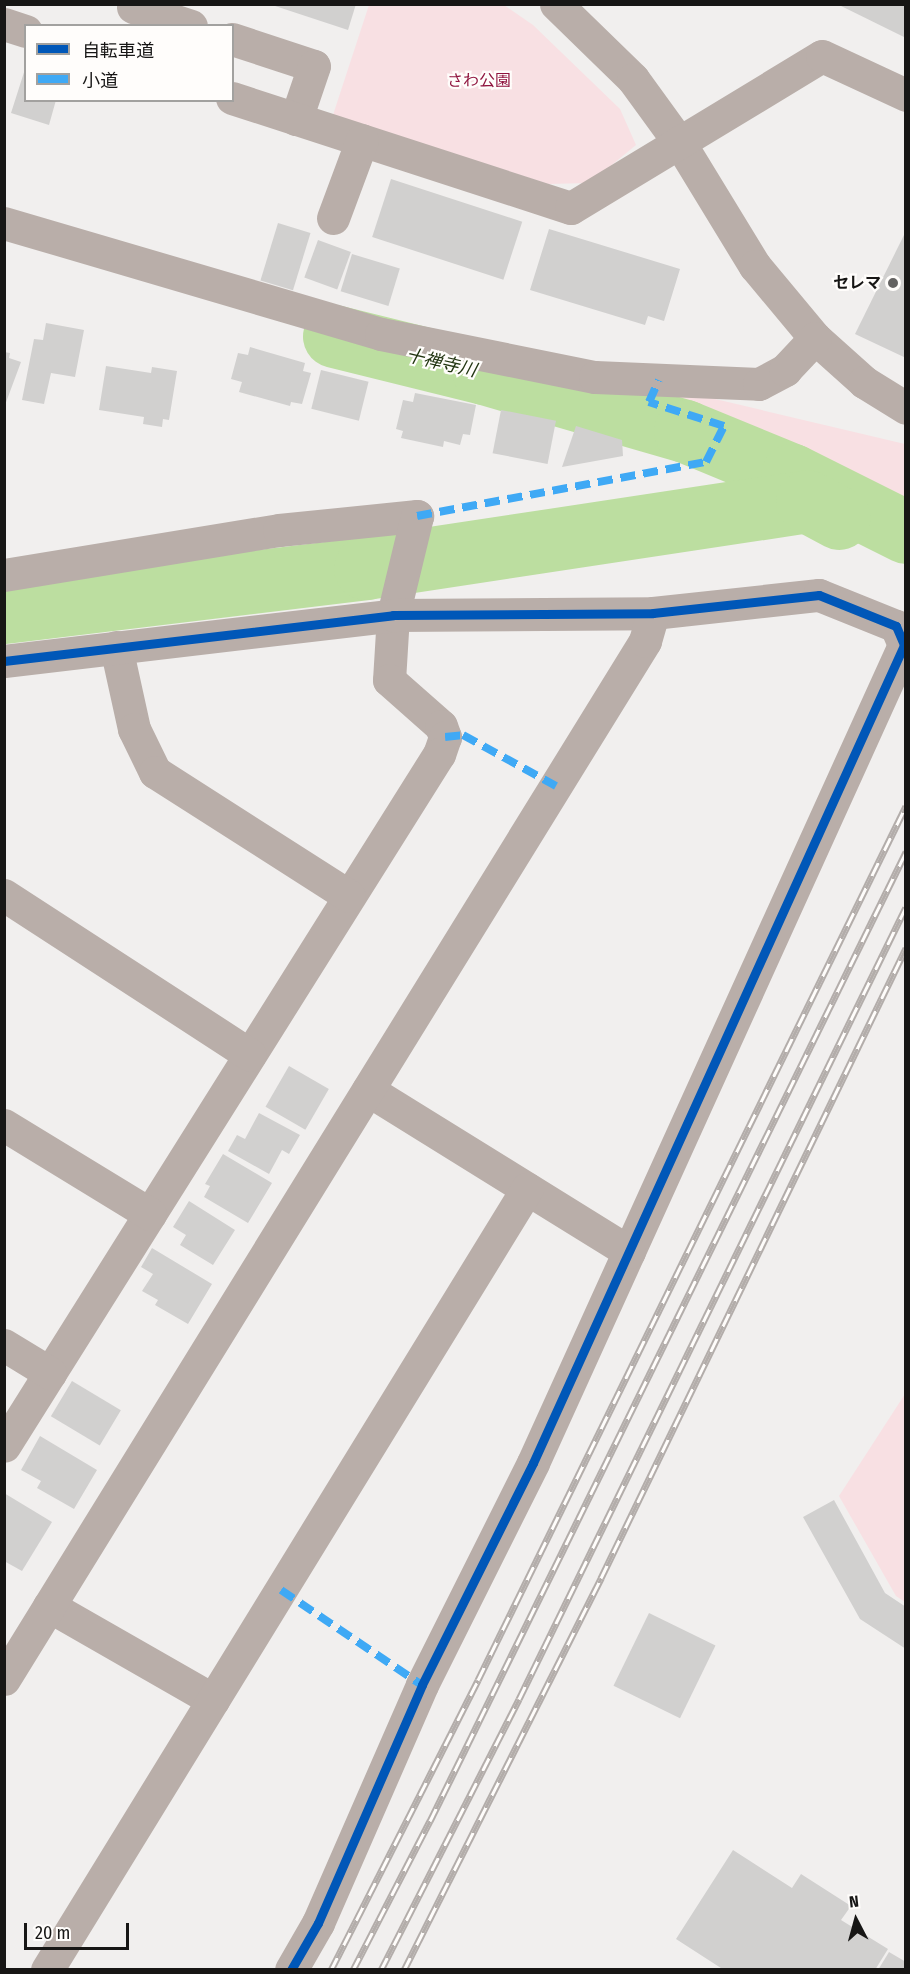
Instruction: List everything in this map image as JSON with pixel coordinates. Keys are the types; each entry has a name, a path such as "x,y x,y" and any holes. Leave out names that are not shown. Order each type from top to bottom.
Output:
{"street":[{"path":"556,4 633,79 681,145 755,266 815,338 864,382 906,408"},
{"path":"133,7 185,24"},
{"path":"4,24 24,30"},
{"path":"234,40 314,66 296,119"},
{"path":"234,99 571,208 681,145 822,56 906,95"},
{"path":"333,218 362,140"},
{"path":"4,223 381,334 595,377 759,384 785,370 815,338"},
{"path":"4,575 279,530 417,516 393,615 389,680 441,726 445,737 439,754 4,1446"},
{"path":"4,661 393,615 653,613 819,595 896,626 904,645 533,1463 422,1686 318,1923 291,1970"},
{"path":"4,1679 645,641 653,613"},
{"path":"117,647 134,729 155,772 349,896"},
{"path":"4,895 250,1055"},
{"path":"368,1090 629,1252"},
{"path":"4,1125 150,1214"},
{"path":"47,1970 527,1189"},
{"path":"4,1345 50,1373"},
{"path":"49,1606 213,1700"}],"green space":[{"name":"さわ公園","path":"369,5 504,5 533,25 620,109 636,145 590,183 548,184 333,115"},
{"path":"677,390 905,444 905,503 743,424 673,400"},
{"path":"905,1394 905,1602 896,1596 839,1496"}],"building":[{"path":"269,4 356,4 348,30"},
{"path":"837,4 906,4 906,38"},
{"path":"24,72 24,102 55,102 49,125 11,113"},
{"path":"391,179 522,222 503,280 372,237"},
{"path":"278,223 311,233 293,290 260,280"},
{"path":"549,229 680,269 664,321 648,316 645,325 530,290"},
{"name":"セレマ","path":"906,231 906,358 855,334"},
{"path":"318,240 351,252 337,290 304,278"},
{"path":"352,254 400,269 388,306 341,291"},
{"path":"46,323 84,330 75,377 51,373 44,404 22,400 34,339 43,340"},
{"path":"250,347 305,363 303,371 311,373 302,404 291,402 290,406 239,392 242,382 231,379 238,353 248,355"},
{"path":"4,352 10,353 9,358 21,362 5,405"},
{"path":"106,366 151,373 152,367 177,371 169,420 163,419 162,427 143,424 144,417 99,410"},
{"path":"321,370 369,382 359,421 311,409"},
{"path":"415,393 476,405 470,435 463,434 460,445 444,441 443,447 401,438 403,431 396,429 403,400 413,402"},
{"path":"501,410 556,421 548,464 493,453"},
{"path":"576,426 622,440 623,456 562,467"},
{"path":"289,1066 329,1089 305,1130 266,1107"},
{"path":"259,1113 300,1135 289,1154 282,1150 269,1174 228,1151 237,1135 245,1139"},
{"path":"223,1154 272,1183 248,1223 204,1197 210,1186 205,1184"},
{"path":"189,1201 235,1230 213,1265 180,1245 186,1235 173,1227"},
{"path":"152,1248 212,1284 188,1324 155,1305 158,1300 142,1291 153,1274 141,1267"},
{"path":"72,1381 121,1410 100,1446 51,1416"},
{"path":"40,1436 97,1470 74,1509 37,1488 41,1481 21,1470"},
{"path":"4,1493 52,1522 22,1571 4,1561"},
{"path":"834,1500 885,1593 906,1607 906,1649 860,1619 803,1517"},
{"path":"649,1613 716,1645 680,1718 613,1686"},
{"path":"733,1850 792,1888 801,1874 851,1906 841,1920 888,1949 875,1970 724,1970 676,1939"},
{"path":"889,1952 906,1962 906,1970 878,1970"}],"waterway":[{"name":"十禅寺川","path":"334,336 484,373 685,431 792,475 906,532"},
{"name":"十禅寺川","path":"4,612 365,568 807,501 839,518"}],"railway":[{"path":"331,1970 478,1680 906,806"},
{"path":"353,1970 430,1821 906,852"},
{"path":"381,1970 519,1699 906,907"},
{"path":"404,1970 601,1578 906,948"}],"marked path":[{"path":"417,516 706,462 724,426 649,402 659,380"},
{"path":"445,737 463,735 556,786"},
{"path":"281,1590 422,1685"}],"cycle path":[{"path":"4,661 393,615 653,613 819,595 896,626 904,645 533,1463 422,1685 318,1923 291,1970"}],"place":[{"name":"セレマ","path":"893,283"}]}
